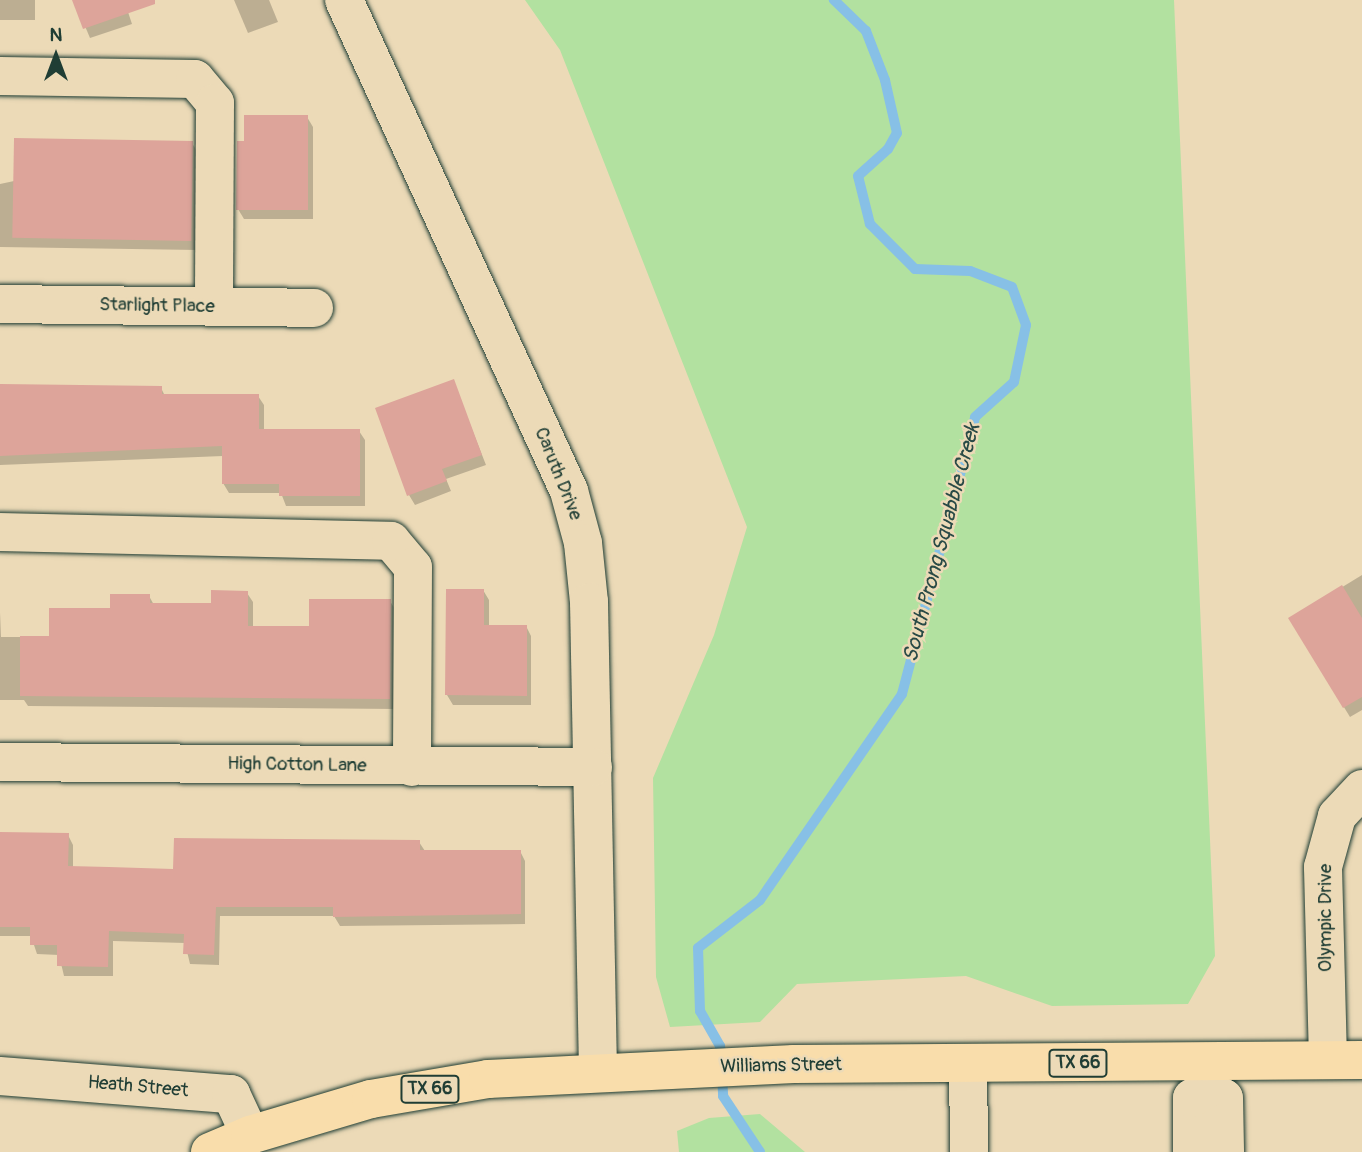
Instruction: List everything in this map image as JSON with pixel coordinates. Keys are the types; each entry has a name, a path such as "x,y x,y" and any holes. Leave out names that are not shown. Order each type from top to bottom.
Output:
{"main road":[{"name":"Williams Street","path":"210,1152 250,1135 371,1099 488,1079 794,1064 968,1064 1207,1075 1345,1059"}],"street":[{"name":"Caruth Drive","path":"344,0 569,491 583,543 589,603 598,1073"},
{"path":"0,76 195,79 215,103 214,307"},
{"name":"Starlight Place","path":"0,303 314,308"},
{"path":"0,533 391,541 413,566 412,767"},
{"name":"High Cotton Lane","path":"0,762 593,767"},
{"name":"Olympic Drive","path":"1345,1059 1323,867 1336,816 1362,789"},
{"path":"968,1064 969,1152"},
{"path":"1192,1152 1192,1098 1207,1075 1224,1098 1224,1152"},
{"name":"Heath Street","path":"0,1076 231,1094 250,1135"}],"green space":[{"path":"525,0 1174,0 1215,956 1188,1004 1052,1006 966,976 797,984 760,1022 670,1027 656,977 653,778 714,635 747,527 560,50"},
{"path":"760,1114 805,1152 679,1152 677,1131 709,1118"}],"building":[{"path":"72,0 155,0 155,4 83,29"},
{"path":"244,115 308,115 308,210 236,210 237,141 244,141"},
{"path":"14,138 193,141 191,241 12,238"},
{"path":"454,379 482,455 442,469 447,481 407,496 375,408"},
{"path":"0,384 162,386 162,394 259,394 259,429 360,429 360,496 279,496 279,484 222,484 222,446 0,456"},
{"path":"1342,585 1362,618 1362,697 1343,708 1288,618"},
{"path":"446,589 484,589 484,625 527,625 527,696 445,695"},
{"path":"211,590 248,591 248,626 309,626 309,599 391,599 390,699 20,696 20,636 49,636 49,608 110,608 110,594 150,594 150,603 211,603"},
{"path":"0,832 69,833 68,866 173,869 174,838 420,840 420,850 521,850 521,914 333,917 333,907 216,907 214,955 183,954 184,934 109,931 108,967 57,966 57,945 30,945 30,927 0,927"}],"waterway":[{"name":"South Prong Squabble Creek","path":"721,1059 720,1046 700,1011 698,948 760,900 902,694 975,417 1014,382 1026,325 1012,287 970,271 915,269 870,224 858,176 888,149 897,133 885,80 866,31 834,0"},
{"name":"South Prong Squabble Creek","path":"722,1074 723,1096 760,1152"}]}
